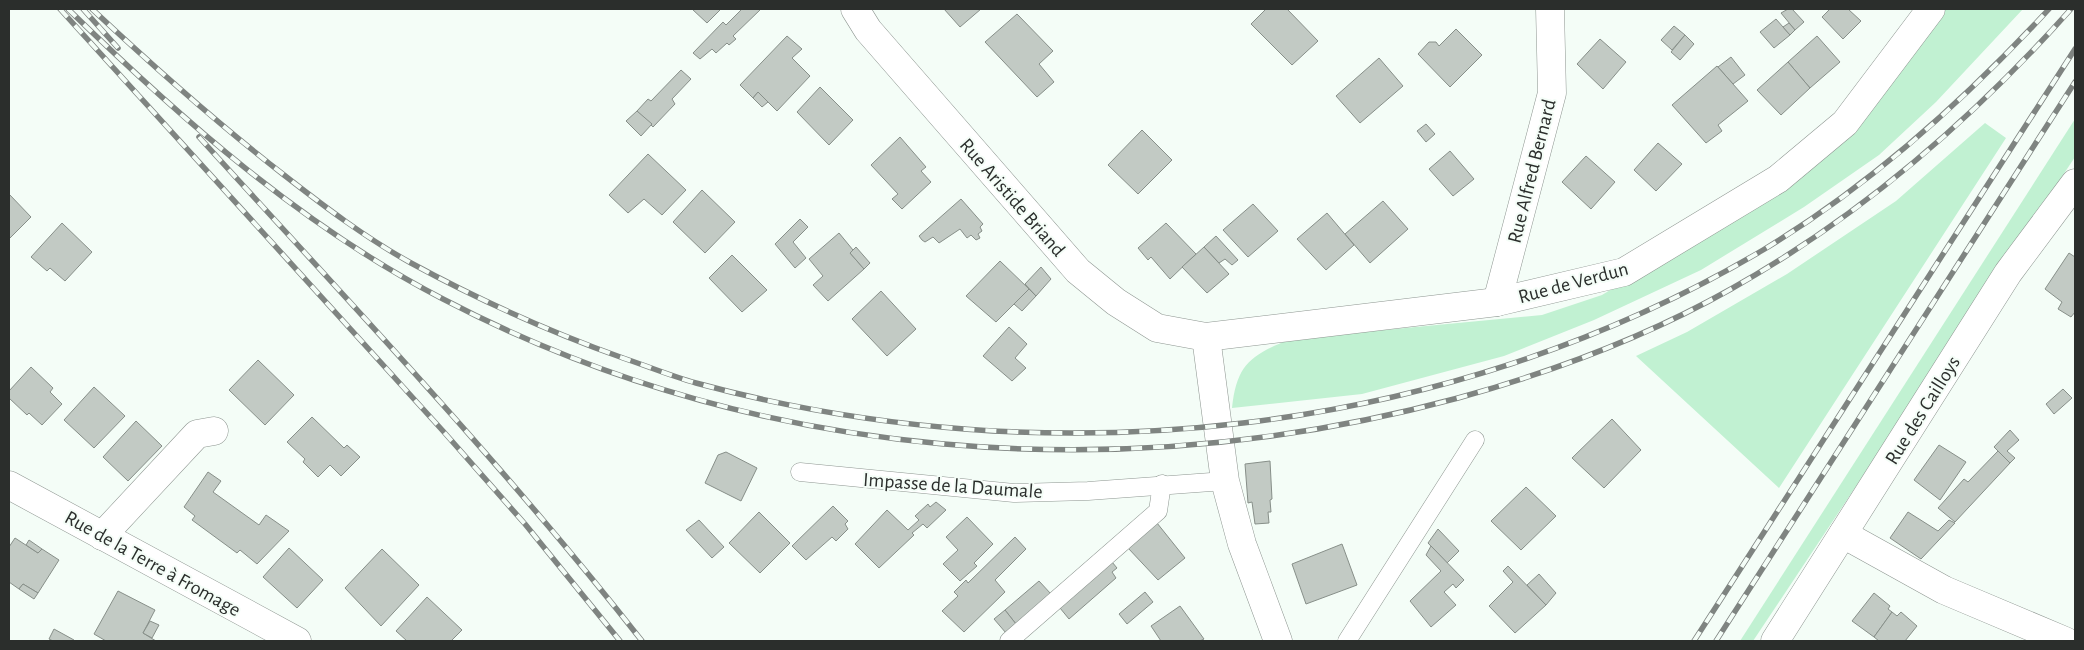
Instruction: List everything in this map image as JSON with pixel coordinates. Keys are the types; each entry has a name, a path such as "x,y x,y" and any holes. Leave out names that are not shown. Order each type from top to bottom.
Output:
{"street":[{"name":"Rue Aristide Briand","path":"855,9 868,30 1078,271 1116,302 1157,328 1206,337"},
{"name":"Rue Alfred Bernard","path":"1498,302 1552,93 1550,9"},
{"name":"Rue de Verdun","path":"1206,337 1498,302 1624,272 1778,179 1845,123 1931,9"},
{"name":"Rue des Cailloys","path":"1775,641 2008,273 2075,183"},
{"path":"1206,337 1225,481 1242,544 1272,638"},
{"path":"102,536 197,434 214,431"},
{"name":"Rue de la Terre à Fromage","path":"9,485 297,641"},
{"path":"1843,534 1944,590 2065,641"}],"lane":[{"path":"1348,641 1475,440"},
{"name":"Impasse de la Daumale","path":"800,472 1014,493 1088,491 1162,484 1225,481"},
{"path":"1009,641 1158,511 1162,484"}],"green space":[{"path":"1941,9 2023,9 1936,102 1879,155 1804,207 1701,270 1594,320 1504,356 1362,394 1232,408 1238,381 1248,363 1265,351 1290,339 1542,315 1602,295 1797,177"},
{"path":"2075,119 2075,157 1753,641 1740,641"},
{"path":"1985,123 2006,138 1779,488 1636,356 1687,332 1787,274 1896,201"}],"building":[{"path":"692,9 721,9 707,23"},
{"path":"742,9 761,9 733,36 736,39 729,45 727,43 716,53 712,49 700,59 693,53 723,22 726,25"},
{"path":"944,9 981,9 960,27"},
{"path":"1266,9 1287,9 1318,41 1292,65 1251,24"},
{"path":"1792,9 1804,22 1795,30 1781,13"},
{"path":"1830,9 1848,9 1861,21 1843,39 1822,17"},
{"path":"1017,14 1053,51 1039,64 1054,82 1037,97 985,42"},
{"path":"1776,19 1790,35 1774,48 1760,32"},
{"path":"1789,23 1795,30 1790,35 1783,27"},
{"path":"1674,26 1685,35 1672,50 1661,40"},
{"path":"1456,29 1482,55 1450,87 1418,54 1429,42 1436,42 1439,46"},
{"path":"1685,35 1694,44 1680,60 1671,52"},
{"path":"787,36 802,49 792,58 810,76 777,111 758,92 753,98 740,85"},
{"path":"1817,36 1840,62 1810,88 1788,62"},
{"path":"1600,39 1626,62 1603,89 1577,64"},
{"path":"1731,57 1745,75 1733,84 1718,67"},
{"path":"1379,58 1403,86 1360,123 1336,96"},
{"path":"1788,62 1810,88 1781,115 1757,90"},
{"path":"1717,66 1748,101 1718,125 1722,131 1706,143 1672,105"},
{"path":"681,70 691,79 672,99 675,104 653,127 637,111 648,99 651,101"},
{"path":"820,87 853,120 829,145 797,112"},
{"path":"758,92 768,102 762,107 753,98"},
{"path":"637,111 652,124 641,136 626,121"},
{"path":"1426,124 1435,134 1426,142 1417,131"},
{"path":"1142,130 1172,160 1138,194 1108,165"},
{"path":"900,137 926,167 921,171 931,182 902,209 892,199 898,194 871,165"},
{"path":"1658,143 1682,164 1656,191 1634,170"},
{"path":"1450,151 1474,179 1453,196 1429,169"},
{"path":"648,154 686,190 662,215 644,199 628,213 609,195"},
{"path":"1586,156 1615,182 1591,209 1562,182"},
{"path":"702,190 735,222 705,253 673,222"},
{"path":"9,194 31,217 9,239"},
{"path":"961,199 983,224 980,227 982,231 978,234 980,238 976,240 971,235 967,238 960,229 939,243 933,237 925,242 922,240 919,236"},
{"path":"1383,201 1408,229 1370,263 1345,234"},
{"path":"1253,204 1278,231 1248,257 1223,230"},
{"path":"1327,213 1354,245 1326,270 1297,239"},
{"path":"800,219 808,227 793,242 806,258 795,268 775,244"},
{"path":"62,223 92,252 65,281 50,268 47,271 31,257"},
{"path":"1166,223 1196,254 1170,279 1151,257 1148,260 1138,248"},
{"path":"839,233 853,250 850,253 864,269 828,301 813,285 823,276 809,259"},
{"path":"1216,236 1238,260 1232,265 1225,259 1219,263 1204,247"},
{"path":"856,247 870,263 864,269 850,253"},
{"path":"1204,247 1229,274 1207,293 1182,267"},
{"path":"2069,253 2075,257 2075,312 2071,317 2058,309 2062,302 2045,289"},
{"path":"732,255 767,290 742,312 709,278"},
{"path":"1000,261 1029,289 996,322 966,296"},
{"path":"1041,267 1051,279 1036,296 1025,284"},
{"path":"1029,289 1036,296 1022,311 1014,304"},
{"path":"881,291 916,329 887,356 852,319"},
{"path":"1009,327 1027,344 1015,358 1026,368 1012,381 983,356"},
{"path":"258,360 294,395 265,425 229,390"},
{"path":"31,367 53,388 50,392 62,404 42,425 29,413 27,415 9,398 9,391"},
{"path":"94,387 125,416 94,448 64,420"},
{"path":"2063,389 2072,398 2054,414 2046,404"},
{"path":"312,417 344,448 347,445 360,457 341,476 330,465 318,477 303,462 305,459 287,442"},
{"path":"1612,419 1641,450 1604,488 1572,458"},
{"path":"136,421 162,446 128,481 103,457"},
{"path":"2010,430 2019,440 2007,451 2015,458 2010,463 1994,447"},
{"path":"1939,445 1966,462 1940,500 1914,480"},
{"path":"1998,451 2010,463 1955,522 1938,508 1964,479 1968,482"},
{"path":"726,452 757,468 741,501 705,483 718,455"},
{"path":"1270,461 1272,499 1270,500 1271,512 1268,512 1269,523 1255,524 1252,502 1248,503 1245,464"},
{"path":"208,472 221,481 213,492 259,525 266,515 289,531 257,564 240,550 237,553 192,520 195,516 184,507"},
{"path":"1526,487 1556,516 1521,550 1491,521"},
{"path":"936,502 946,510 927,528 923,524 912,533 914,535 879,568 855,544 887,510 908,530 919,520 915,516 928,504 930,507"},
{"path":"833,506 848,521 845,524 848,529 836,541 832,537 806,560 792,546"},
{"path":"759,512 790,543 760,573 729,543"},
{"path":"1908,512 1938,531 1949,520 1955,523 1921,559 1890,538"},
{"path":"967,517 993,544 974,563 977,566 960,581 943,564 958,550 946,537"},
{"path":"699,520 724,547 712,558 686,530"},
{"path":"1157,523 1185,558 1158,580 1128,548"},
{"path":"1438,529 1459,551 1447,563 1428,543"},
{"path":"1015,537 1026,549 995,580 1005,592 964,632 942,611 958,596 954,592 966,580 968,583"},
{"path":"15,538 38,553 42,549 59,560 38,593 23,584 19,589 9,582 9,547"},
{"path":"29,540 42,549 38,553 26,545"},
{"path":"1342,544 1357,585 1306,604 1292,564"},
{"path":"1431,546 1464,580 1456,588 1453,584 1444,592 1456,605 1431,627 1410,601 1441,571 1426,555"},
{"path":"289,548 323,580 297,608 263,577"},
{"path":"382,549 419,585 381,626 345,588"},
{"path":"1112,562 1117,568 1112,572 1116,578 1069,619 1060,608"},
{"path":"1508,566 1546,605 1515,633 1489,606 1513,582 1503,571"},
{"path":"1539,574 1556,593 1546,605 1527,585"},
{"path":"1039,581 1051,594 1016,624 1005,610"},
{"path":"23,584 38,593 34,599 19,589"},
{"path":"118,591 155,610 143,633 156,641 106,641 94,634"},
{"path":"1145,592 1153,602 1127,624 1119,614"},
{"path":"1874,593 1890,606 1888,609 1892,612 1874,637 1852,621"},
{"path":"427,597 462,630 451,641 407,641 396,631"},
{"path":"1180,606 1204,639 1200,641 1161,641 1151,626"},
{"path":"1005,610 1016,624 1006,633 994,619"},
{"path":"1892,612 1897,616 1901,612 1917,626 1905,641 1879,641 1874,637"},
{"path":"150,621 159,625 152,638 143,633"},
{"path":"54,629 74,641 53,641 49,639"}],"railway":[{"path":"60,9 443,431 525,524 620,641"},
{"path":"68,9 199,130 292,204 391,270 443,299 562,354 686,396 812,426 941,444 1071,450 1201,444 1330,427 1458,398 1493,388 1563,365 1632,338 1699,306 1779,261 1870,198 1954,127 2033,50 2071,9"},
{"path":"83,9 118,48"},
{"path":"92,9 210,115 299,187 346,222 411,263 463,290 542,326 596,348 696,383 830,413 967,429 1105,433 1243,423 1379,400 1512,364 1640,314 1763,250 1841,198 1915,140 1950,109 2049,9"},
{"path":"1694,641 2075,49"},
{"path":"1716,641 2075,82"},
{"path":"199,137 481,448 536,511 642,641"}]}
